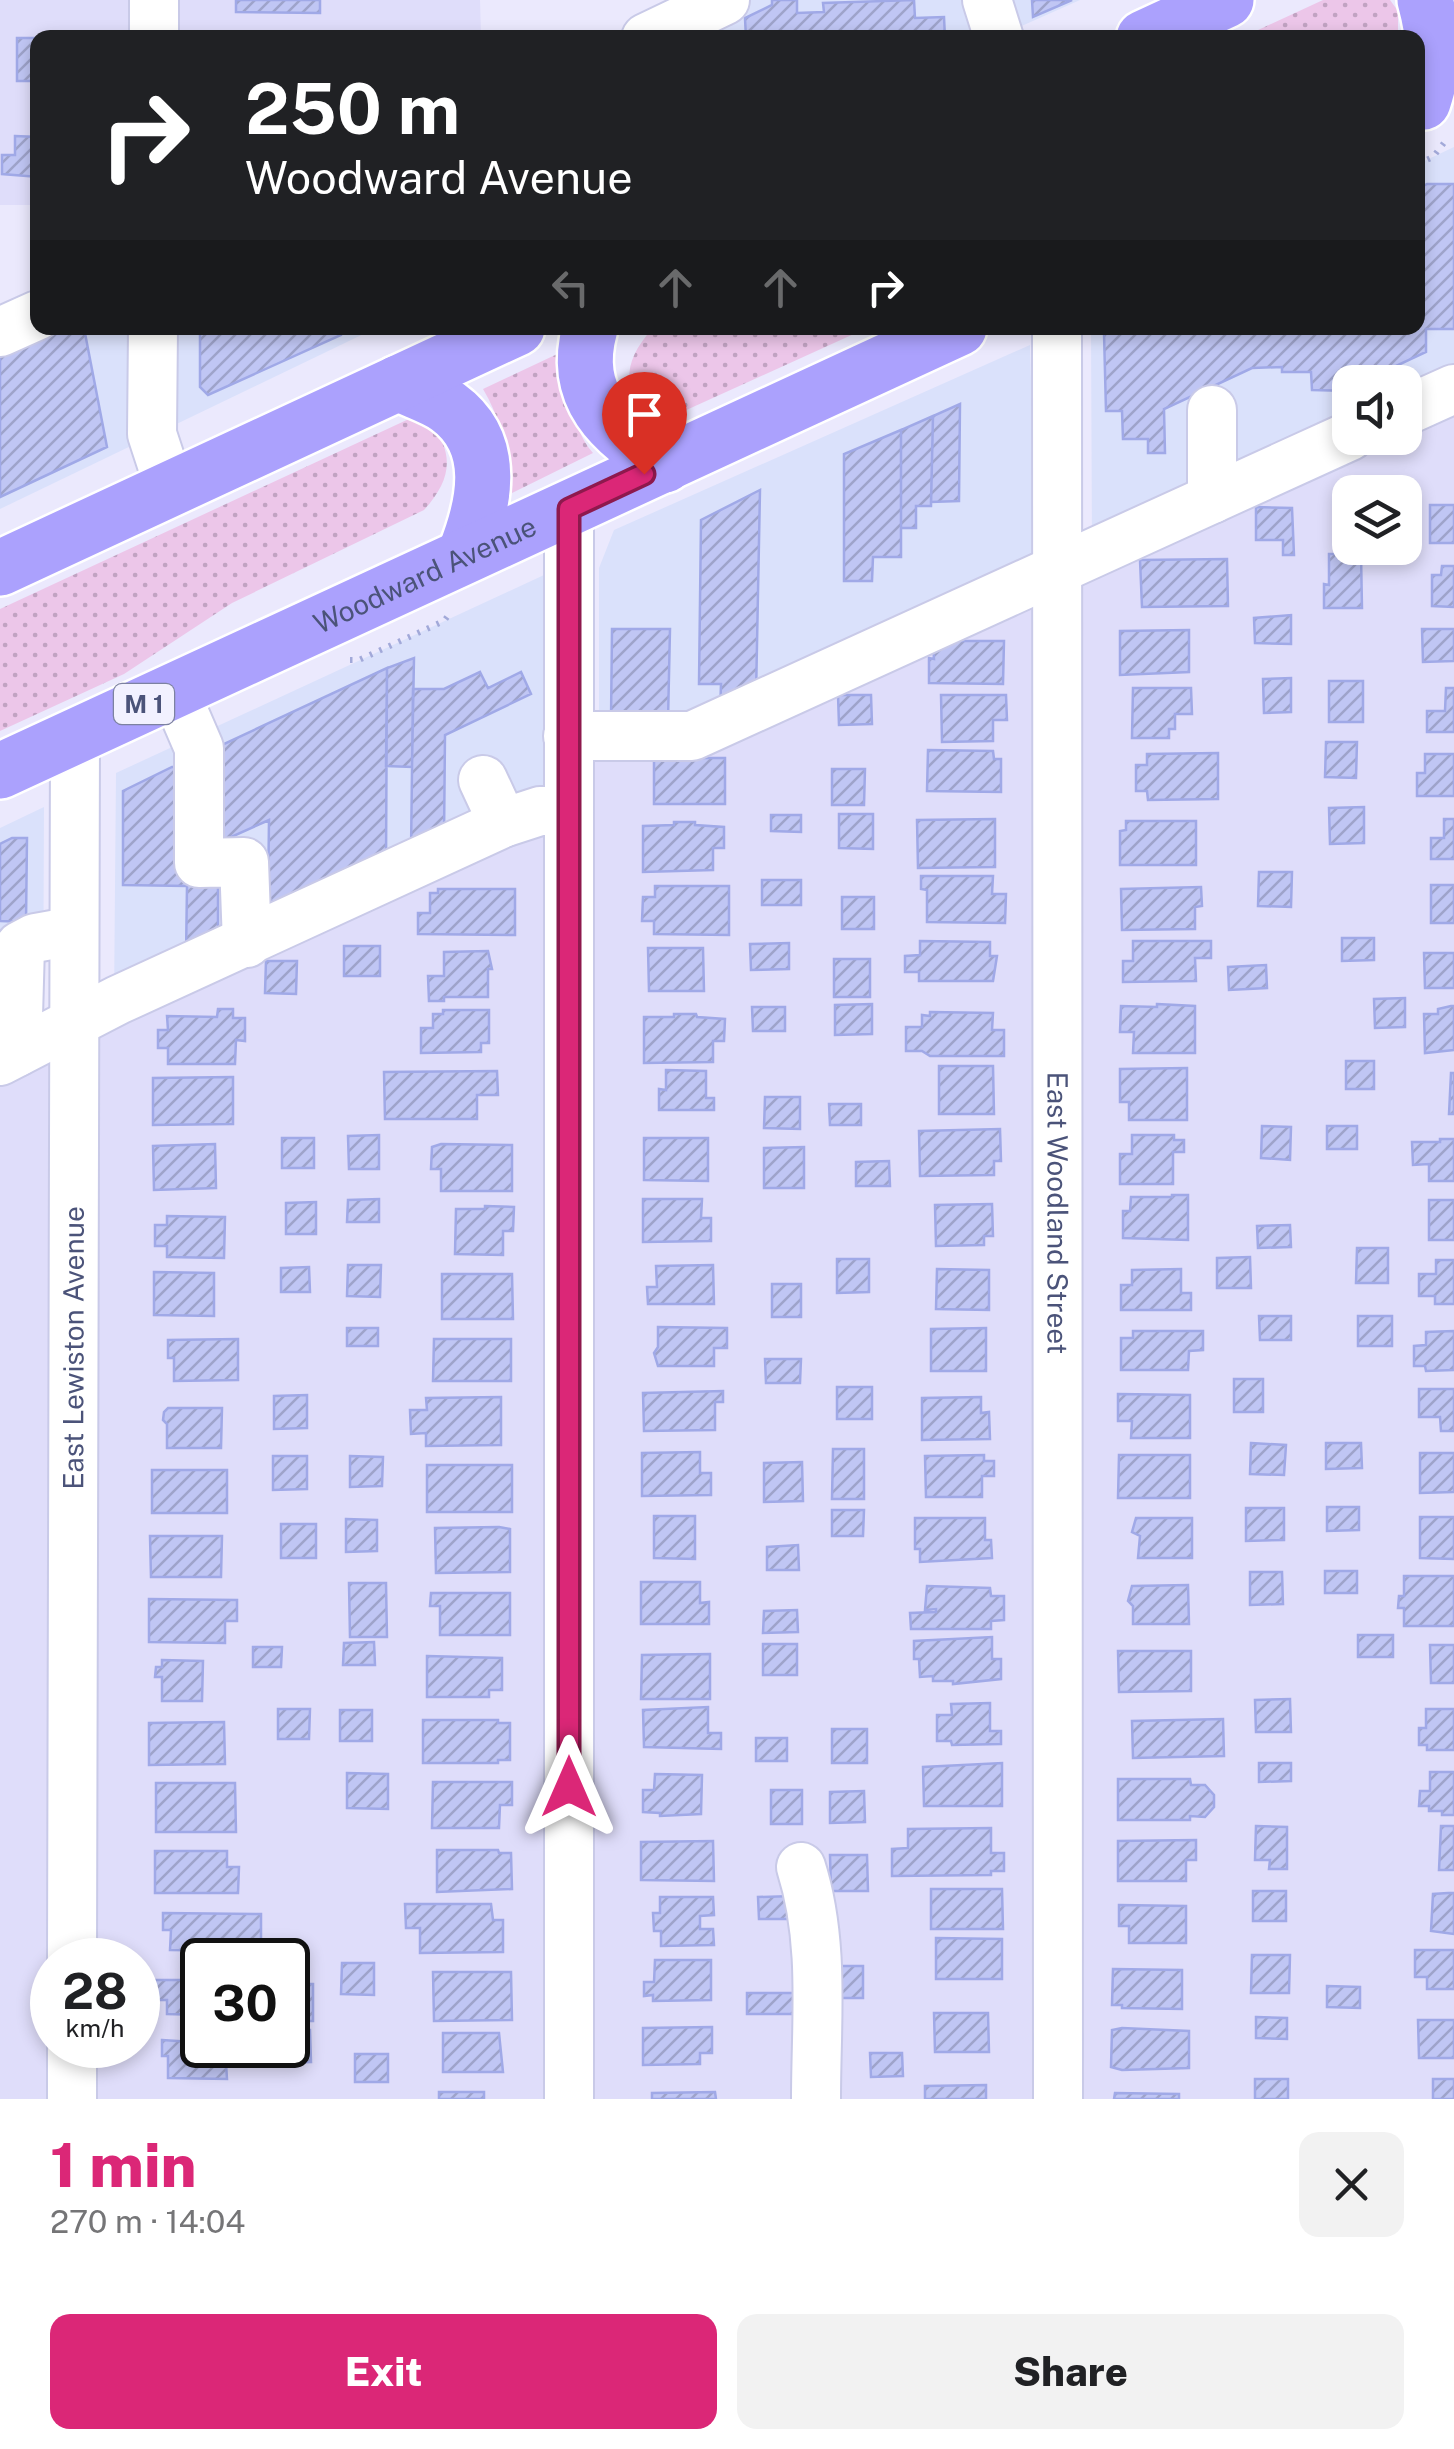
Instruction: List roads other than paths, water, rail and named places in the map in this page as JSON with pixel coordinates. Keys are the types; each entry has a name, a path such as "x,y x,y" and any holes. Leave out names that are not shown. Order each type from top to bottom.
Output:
{"main road":[{"path":"1424,0 1433,32 1437,107"},
{"path":"0,568 502,335"},
{"path":"588,335 586,372 598,408 626,440 664,465"},
{"name":"Woodward Avenue","path":"0,771 944,335"},
{"path":"398,383 449,408 467,427 479,452 484,481 480,516 465,554"}],"street":[{"path":"154,0 154,30"},
{"path":"986,0 996,30"},
{"path":"664,30 704,12"},
{"path":"0,332 30,319"},
{"path":"153,335 152,434 170,489"},
{"name":"East Woodland Street","path":"1058,335 1058,2099"},
{"path":"1422,403 1454,389"},
{"path":"1212,410 1212,499"},
{"path":"568,736 692,736 1332,444"},
{"path":"569,509 569,2099"},
{"path":"174,690 200,748 199,863 244,862 246,942"},
{"name":"East Lewiston Avenue","path":"72,1938 75,736"},
{"path":"483,780 503,823"},
{"path":"9,1056 74,1022 503,823 540,811 568,812"},
{"path":"9,1056 20,946 35,938 74,931"},
{"path":"801,1867 812,1900 817,1946 816,2099"},
{"path":"72,2068 72,2099"}]}
